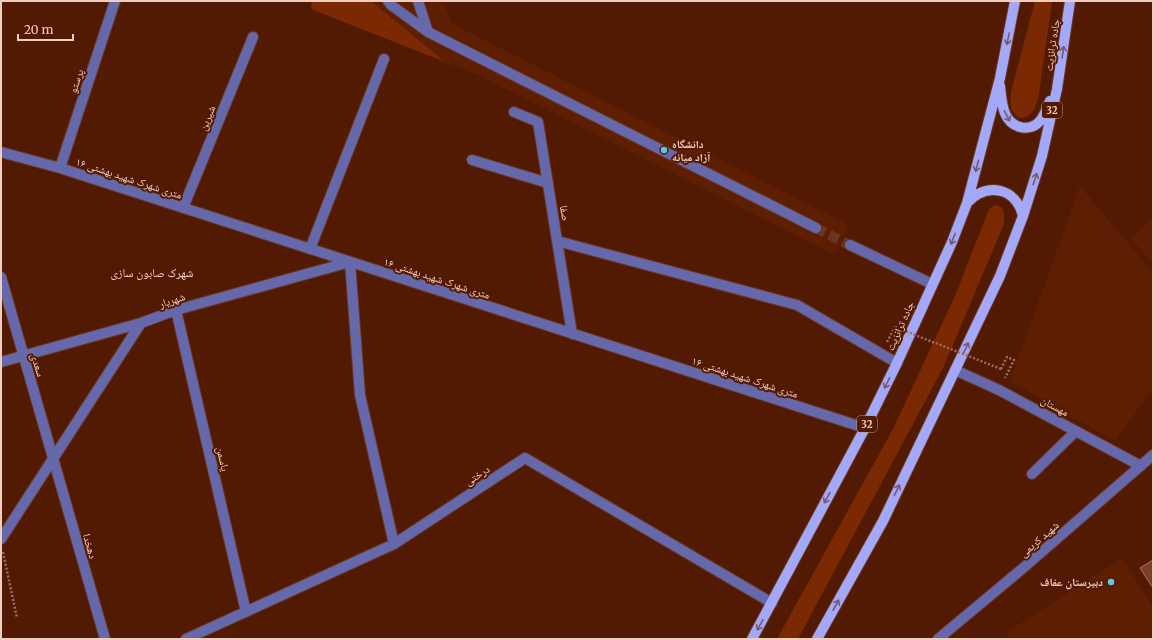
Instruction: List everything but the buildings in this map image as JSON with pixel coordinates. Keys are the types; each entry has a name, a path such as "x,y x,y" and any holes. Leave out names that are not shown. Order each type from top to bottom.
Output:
{"main road":[{"name":"جاده ترانزیت","path":"752,639 865,428 897,363 952,242 967,203 1000,78 1015,1"},
{"name":"جاده ترانزیت","path":"817,639 883,521 1000,276 1023,216 1042,156 1057,89 1070,1"},
{"path":"1000,78 1002,107 1006,116 1009,121 1023,128 1031,127 1038,123 1057,89"},
{"path":"967,203 978,193 999,190 1018,202 1023,216"}],"street":[{"name":"پرستو","path":"60,168 115,1"},
{"path":"388,1 391,5 428,32 816,228"},
{"path":"418,1 428,32"},
{"name":"شیرین","path":"183,208 252,37"},
{"path":"310,249 384,59"},
{"name":"صفا","path":"514,112 538,122 572,334"},
{"name":"۱۶ متری شهرک شهيد بهشتی","path":"1,152 60,168 865,428"},
{"path":"472,160 548,183"},
{"path":"557,241 796,305 897,363"},
{"path":"850,245 932,284"},
{"path":"350,262 360,395 394,544"},
{"name":"شهریار","path":"1,362 141,323 176,310 350,262"},
{"name":"سعدی","path":"1,277 53,460"},
{"name":"یاسمن","path":"176,310 246,612"},
{"path":"2,544 53,460 141,323"},
{"name":"مهستان","path":"955,370 999,390 1141,466"},
{"path":"1032,474 1076,431"},
{"name":"شهید کریمی","path":"938,639 1022,569 1153,455"},
{"name":"درختی","path":"186,639 394,544 525,458 772,603"},
{"name":"دهخدا","path":"53,460 105,639"}],"path":[{"path":"890,338 895,327 1001,369 1007,357 1014,360 999,390"},
{"path":"2,544 17,618"}],"shaded area":[{"name":"دانشگاه آزاد میانه","path":"312,1 442,1 453,24 849,225 835,255 480,76 311,9"},
{"path":"312,1 371,1 445,62 311,9"},
{"path":"1035,1 1052,1 1037,101 1032,113 1022,118 1015,115 1012,110 1011,94"},
{"path":"1080,186 1153,273 1153,388 1115,441 1010,381"},
{"path":"997,205 1003,210 1004,224 944,366 798,639 777,639 894,427 955,296 989,209"},
{"path":"1153,218 1153,263 1130,238"},
{"name":"دبیرستان عفاف","path":"1122,558 1153,607 1153,639 1008,639 1007,632"}],"tunnel":[{"path":"816,228 850,245"}],"place":[{"name":"دانشگاه آزاد میانه","path":"664,150"},
{"name":"دبیرستان عفاف","path":"1111,582"}],"district":[{"name":"شهرک صابون سازی","path":"152,272"}]}
